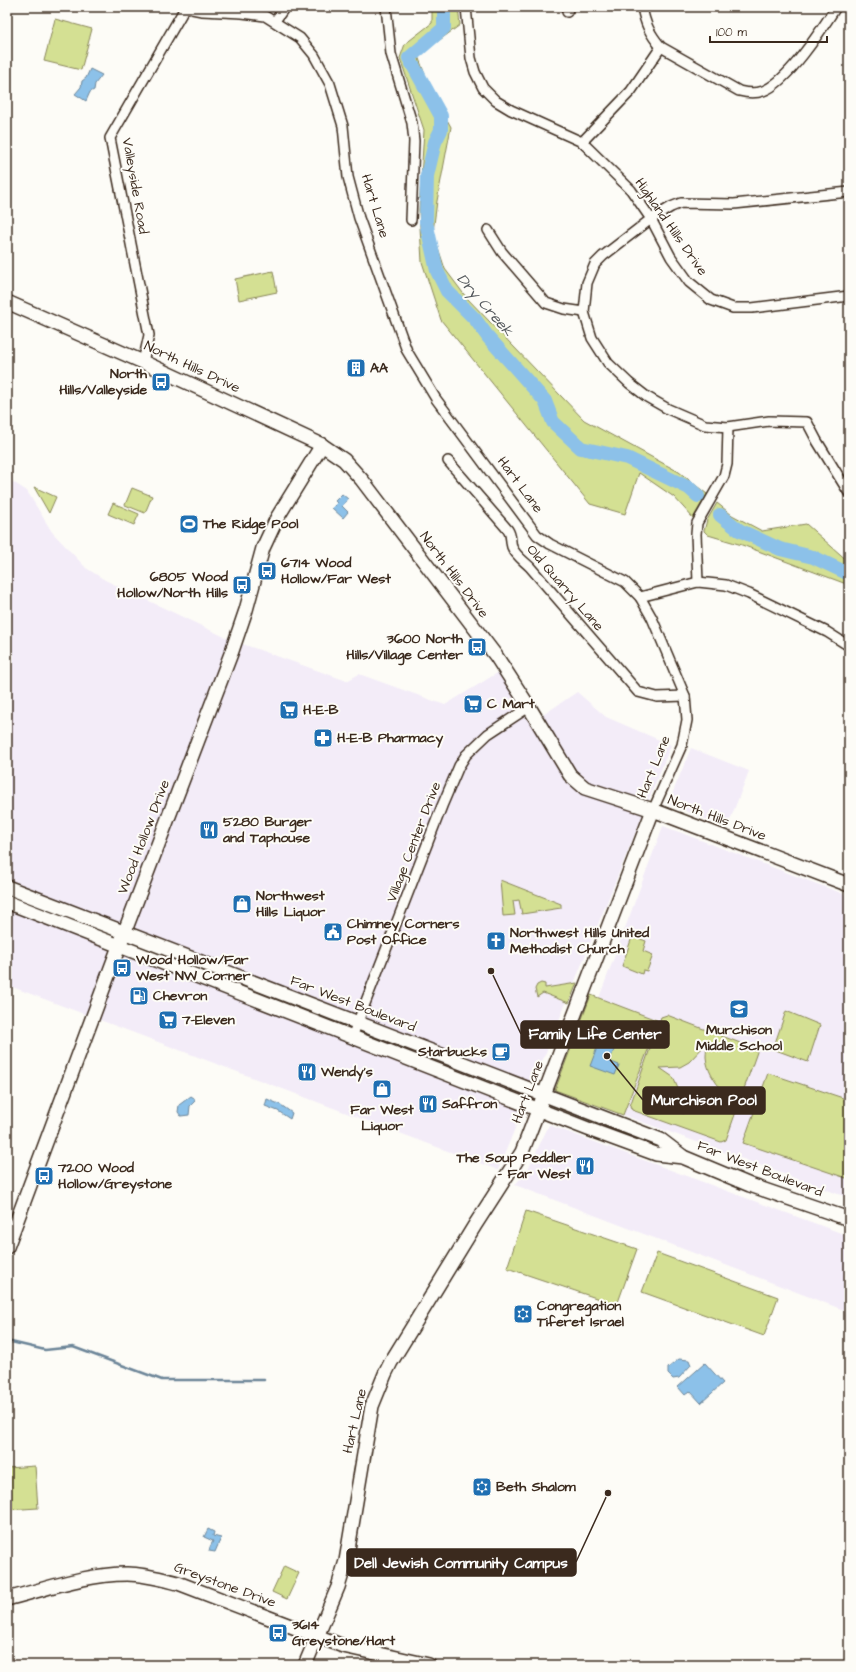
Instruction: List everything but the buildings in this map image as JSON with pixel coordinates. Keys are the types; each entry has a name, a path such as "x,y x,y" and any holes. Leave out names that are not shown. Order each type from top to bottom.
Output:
{"street":[{"path":"275,21 285,7"},
{"path":"386,7 391,54 412,123 414,141 411,220"},
{"name":"Highland Hills Drive","path":"466,7 470,58 483,88 496,101 511,110 582,142 630,190 651,219 671,257 689,282 711,300 733,308 752,308 849,296"},
{"path":"642,7 644,22 652,36 661,47 739,91 757,92 772,86 786,73 811,45 836,7"},
{"name":"Hart Lane","path":"184,8 265,16 300,38 314,55 330,84 343,126 348,178 360,218 407,350 436,399 537,535 550,544 625,582 640,597 652,618 684,696 687,720 682,745 653,810 522,1152 385,1374 372,1406 346,1561 338,1587 305,1665"},
{"name":"Valleyside Road","path":"143,362 149,335 110,138 184,8"},
{"path":"582,142 631,91 661,47"},
{"path":"849,192 734,204 681,203 671,207 651,219 595,264 587,283 584,312 592,338 608,363 629,383 668,409 705,425 728,426 770,421 807,422 817,442 849,493"},
{"path":"488,230 502,252 546,303 564,309 584,312"},
{"name":"North Hills Drive","path":"7,302 143,362 322,445 344,460 362,480 496,656 530,707 570,775 585,788 653,810 849,884"},
{"path":"698,582 697,523 724,476 727,464 728,426"},
{"name":"Wood Hollow Drive","path":"7,1247 119,945 232,651 246,610 263,548 277,518 322,445"},
{"name":"Old Quarry Lane","path":"448,462 508,530 510,533 511,546 515,552 530,567 638,692 656,697 684,696"},
{"path":"640,597 698,582 726,585 749,594 827,632 849,646"},
{"name":"Village Center Drive","path":"352,1037 459,766 466,755 488,734 530,707"},
{"name":"Far West Boulevard","path":"7,887 660,1140 683,1158"},
{"name":"Far West Boulevard","path":"7,902 539,1110 656,1154 683,1158 750,1185 849,1219"},
{"name":"Greystone Drive","path":"7,1599 81,1580 104,1576 128,1574 155,1577 178,1583 343,1646 429,1665"}],"shaded area":[{"path":"7,478 27,491 52,532 86,568 105,580 231,640 347,681 359,674 445,705 499,672 531,723 577,692 606,717 671,745 498,1170 7,985"},
{"path":"691,748 749,771 727,828 668,804"},
{"name":"Murchison Middle School","path":"663,826 849,896 849,1198 623,1115 659,1021 599,998"},
{"path":"549,1125 849,1236 849,1312 515,1185 528,1169"}],"green space":[{"path":"432,7 458,7 460,25 418,56 431,90 451,127 437,201 433,232 445,269 466,297 584,420 679,472 707,494 693,518 674,497 639,473 625,514 590,504 441,320 422,262 419,210 424,130 400,58 405,44 432,23"},
{"path":"55,19 92,29 81,70 44,61"},
{"path":"273,271 277,292 239,300 235,279"},
{"path":"34,487 56,497 49,513"},
{"path":"132,488 152,496 145,513 125,505"},
{"path":"113,503 139,514 134,525 108,514"},
{"path":"717,503 732,515 762,531 806,524 849,562 849,585 742,545 708,535 704,531 707,520"},
{"path":"500,880 561,904 561,908 522,914 519,900 513,901 515,915 503,916"},
{"path":"635,937 646,941 643,951 653,955 647,971 643,970 642,974 622,966 631,940"},
{"path":"541,983 545,984 545,988 577,983 569,1003 543,993 537,997 535,989 537,985"},
{"path":"591,995 659,1021 623,1115 555,1090"},
{"path":"786,1011 820,1025 808,1062 773,1049"},
{"path":"667,1015 756,1049 757,1052 726,1140 721,1142 632,1110 630,1106 661,1017","holes":["706,1044 706,1057 709,1071 723,1091 701,1098 683,1114 682,1098 673,1077 660,1068 680,1067 689,1062"]},
{"path":"768,1073 849,1100 849,1179 743,1143"},
{"path":"526,1211 637,1249 617,1305 507,1268"},
{"path":"657,1253 778,1297 764,1336 642,1292"},
{"path":"35,1466 38,1508 7,1510 7,1468"},
{"path":"284,1566 299,1573 287,1599 272,1592"}],"water":[{"path":"90,69 102,75 95,84 94,90 90,92 86,101 75,94 81,87 82,81 86,78"},
{"path":"342,494 348,499 342,506 348,512 343,518 332,508 337,503 335,501"},
{"path":"600,1040 614,1046 615,1048 609,1061 619,1065 615,1075 590,1066"},
{"path":"191,1096 195,1101 190,1106 189,1115 181,1116 178,1112 179,1105"},
{"path":"267,1099 281,1105 292,1113 290,1119 278,1111 265,1106"},
{"path":"679,1359 689,1360 691,1365 679,1378 673,1379 668,1374 668,1368"},
{"path":"705,1363 723,1383 701,1403 690,1391 685,1395 678,1387"},
{"path":"208,1529 214,1532 213,1536 221,1538 215,1552 209,1551 213,1541 204,1537"}],"waterway":[{"name":"Dry Creek","path":"444,7 444,28 409,58 441,116 441,130 435,142 427,176 426,222 437,271 447,291 475,319 488,337 545,401 553,422 581,448 627,458 689,488 698,496"},
{"name":"Dry Creek","path":"720,515 739,530 780,549 813,557 849,574"},
{"path":"7,1341 45,1350 73,1347 162,1380 264,1380"}],"place":[{"name":"AA","path":"356,368"},
{"name":"North Hills/Valleyside","path":"161,382"},
{"name":"The Ridge Pool","path":"189,524"},
{"name":"6714 Wood Hollow/Far West","path":"267,571"},
{"name":"6805 Wood Hollow/North Hills","path":"242,585"},
{"name":"3600 North Hills/Village Center","path":"477,647"},
{"name":"C Mart","path":"473,704"},
{"name":"H-E-B","path":"289,710"},
{"name":"H-E-B Pharmacy","path":"323,738"},
{"name":"5280 Burger and Taphouse","path":"209,830"},
{"name":"Northwest Hills Liquor","path":"242,904"},
{"name":"Chimney Corners Post Office","path":"333,932"},
{"name":"Northwest Hills United Methodist Church","path":"496,941"},
{"name":"Wood Hollow/Far West NW Corner","path":"122,968"},
{"name":"Family Life Center","path":"491,971"},
{"name":"Chevron","path":"139,996"},
{"name":"Murchison Middle School","path":"739,1009"},
{"name":"7-Eleven","path":"168,1020"},
{"name":"Starbucks","path":"501,1052"},
{"name":"Murchison Pool","path":"607,1056"},
{"name":"Wendy's","path":"307,1072"},
{"name":"Far West Liquor","path":"382,1089"},
{"name":"Saffron","path":"428,1104"},
{"name":"The Soup Peddler - Far West","path":"585,1166"},
{"name":"7200 Wood Hollow/Greystone","path":"44,1176"},
{"name":"Congregation Tiferet Israel","path":"523,1314"},
{"name":"Beth Shalom","path":"482,1487"},
{"name":"Dell Jewish Community Campus","path":"608,1493"},
{"name":"3614 Greystone/Hart","path":"278,1633"}]}
